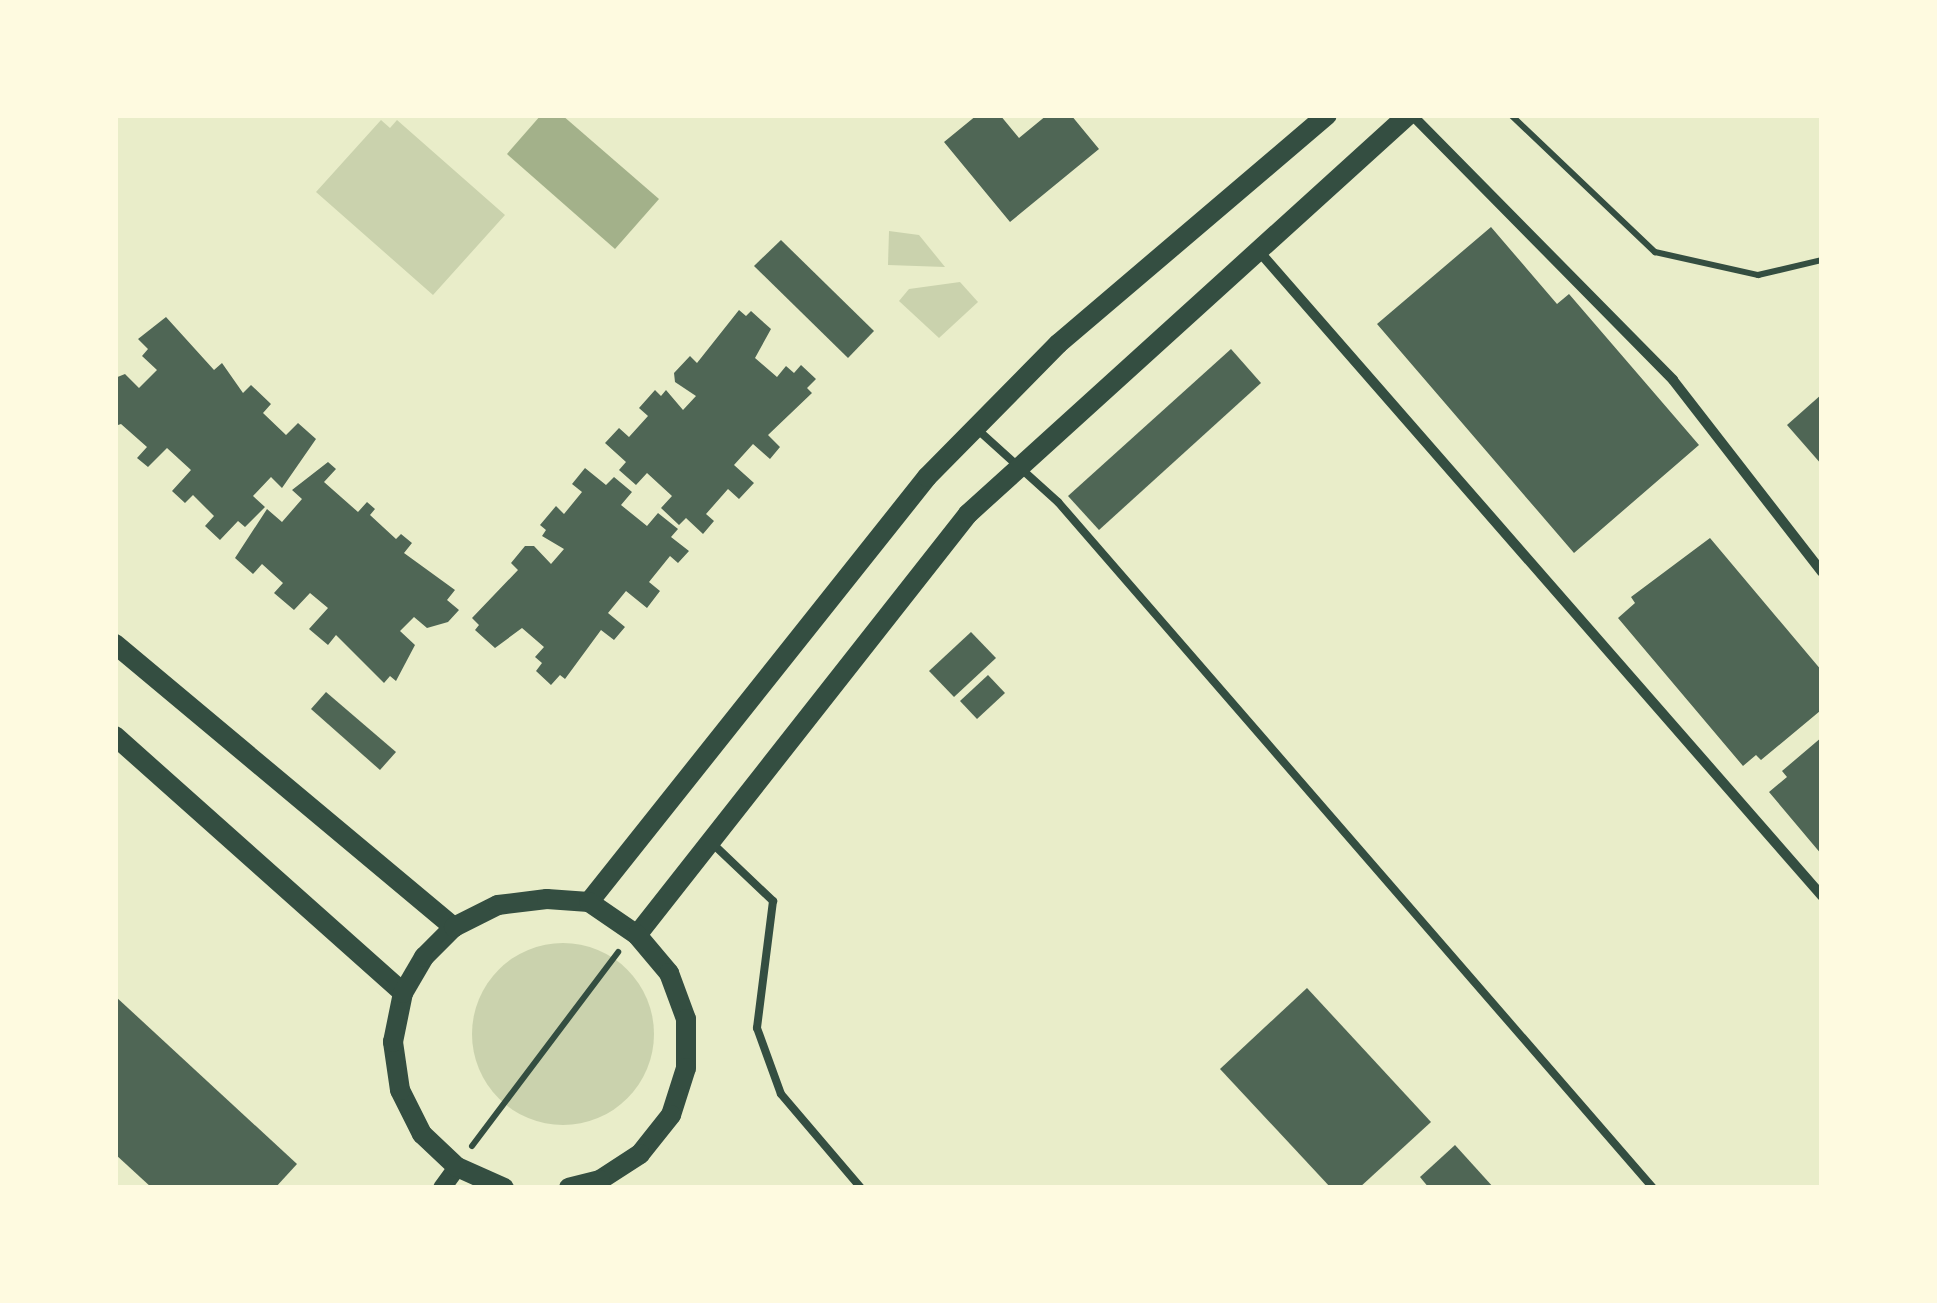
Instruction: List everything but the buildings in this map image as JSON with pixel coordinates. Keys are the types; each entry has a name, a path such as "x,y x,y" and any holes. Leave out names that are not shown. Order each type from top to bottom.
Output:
{"main road":[{"path":"590,902 927,477 1058,344 1327,115"},
{"path":"638,935 968,514 1256,248 1410,115"},
{"path":"115,644 454,927"},
{"path":"115,736 403,993"},
{"path":"504,1188 458,1167 422,1134 400,1090 394,1042 403,993 424,957 454,927 498,906 590,902 638,935 669,973 686,1019 686,1068 671,1114 640,1154 600,1180 570,1188"}],"street":[{"path":"1410,115 1673,380 1822,572"},
{"path":"1256,248 1822,896"},
{"path":"442,1188 458,1167"}],"lane":[{"path":"976,428 1058,502 1652,1188"},
{"path":"713,844 773,901 757,1028 781,1094 861,1188"}],"path":[{"path":"1511,115 1655,252 1758,274 1822,260"},
{"path":"458,1167 612,957 638,935"}],"shaded area":[{"path":"541,115 562,115 659,199 615,249 507,154"},
{"path":"381,120 390,128 397,120 505,215 433,295 316,192"},
{"path":"889,231 919,235 945,267 888,265"},
{"path":"960,282 978,302 939,338 899,301 909,289"},
{"path":"563,943 598,950 627,970 647,999 654,1034 647,1069 627,1098 598,1118 563,1125 528,1118 499,1098 479,1069 472,1034 479,999 499,970 528,950"}]}
